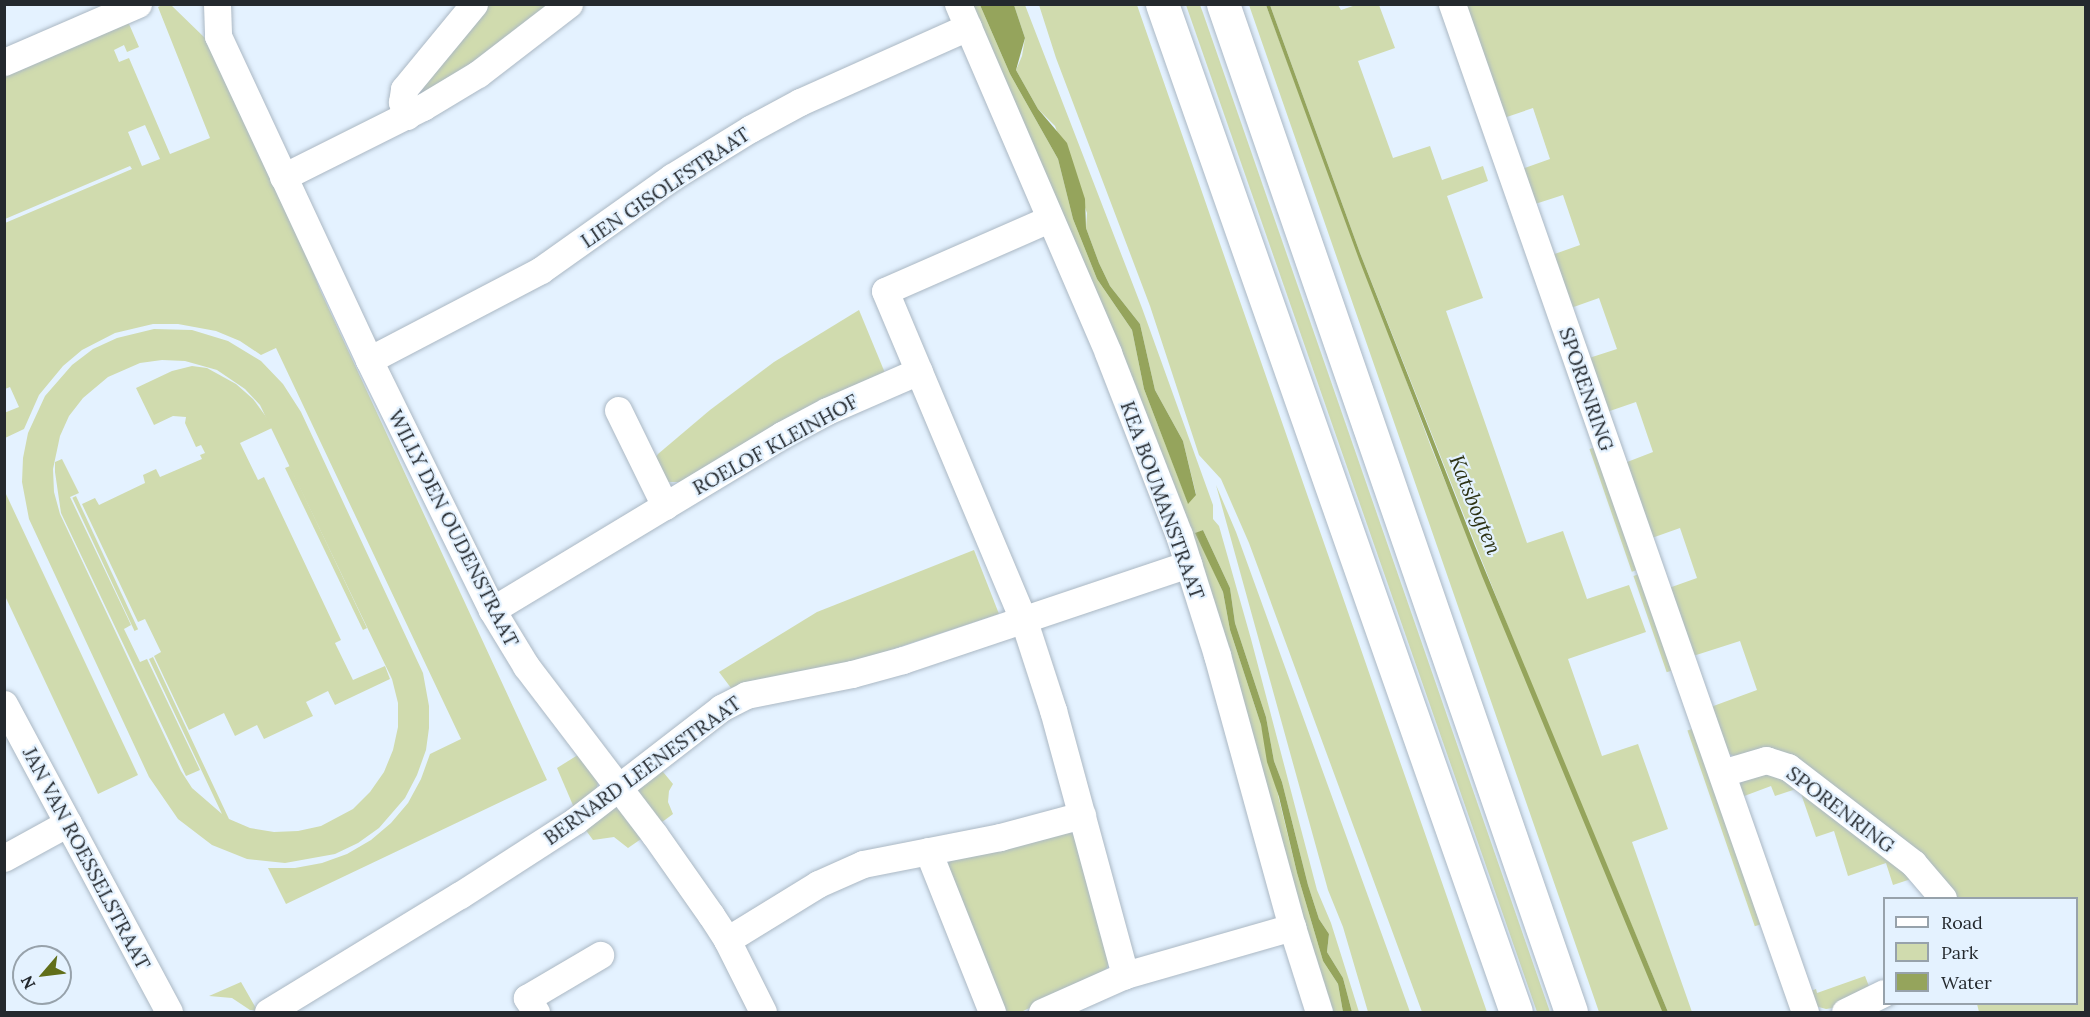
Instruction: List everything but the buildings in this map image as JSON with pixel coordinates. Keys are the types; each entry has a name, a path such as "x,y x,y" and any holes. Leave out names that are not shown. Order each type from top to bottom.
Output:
{"highway":[{"path":"1162,4 1516,1012"},
{"path":"1223,4 1571,1012"}],"street":[{"path":"4,62 138,4"},
{"name":"WILLY DEN OUDENSTRAAT","path":"217,4 218,36 369,360 492,610 526,666 654,834 727,940 764,1012"},
{"path":"407,116 402,102 404,89 474,4"},
{"path":"283,177 407,116 478,74 569,4"},
{"name":"SPORENRING","path":"1452,4 1805,1012"},
{"name":"KEA BOUMANSTRAAT","path":"963,16 1128,403 1188,564 1244,747 1292,927 1319,1012"},
{"name":"LIEN GISOLFSTRAAT","path":"369,360 541,270 672,177 750,129 963,16"},
{"path":"1049,219 885,291 1024,621 1053,710 1125,975"},
{"name":"ROELOF KLEINHOF","path":"492,610 827,411 919,371"},
{"path":"618,410 665,506"},
{"name":"BERNARD LEENESTRAAT","path":"268,1012 470,889 575,820 721,708 746,695 862,671 1024,621 1188,564"},
{"name":"JAN VAN ROESSELSTRAAT","path":"4,704 169,1012"},
{"name":"SPORENRING","path":"1722,773 1766,760 1788,767 1913,863 1942,897"},
{"path":"727,940 838,873 880,860 1000,837 1082,815"},
{"path":"4,858 68,823"},
{"path":"928,850 992,1012"},
{"path":"1042,1012 1125,975 1292,927"},
{"path":"536,1012 527,998 600,955"},
{"path":"1845,1012 1883,993"}],"green space":[{"path":"171,5 206,39 295,226 321,292 547,780 286,904 268,868 295,868 322,863 347,854 371,840 391,823 408,803 421,779 430,754 461,739 276,348 261,355 240,341 216,331 178,324 153,324 115,333 82,350 63,366 39,395 24,429 5,438 4,413 19,407 10,387 5,389 5,223 132,169 130,166 5,219 5,72 124,21 129,24 139,47 127,52 124,45 114,50 119,62 129,58 170,154 210,138 158,7","holes":["145,125 160,159 142,166 128,132"]},
{"path":"484,5 558,5 413,102 411,94"},
{"path":"965,5 980,5 1010,74 1058,159 1073,219 1097,279 1132,330 1144,389 1188,503 1196,494 1183,441 1155,390 1140,324 1110,286 1099,263 1086,228 1087,213 1055,126 1038,109 1016,70 1022,56 1025,38 1014,5 1025,5 1142,308 1213,505 1213,519 1219,526 1251,639 1317,890 1331,923 1359,1012 1352,1012 1343,978 1327,952 1329,934 1319,919 1308,885 1282,782 1274,761 1266,717 1235,623 1230,588 1203,530 1196,533 1223,592 1230,630 1261,725 1297,873 1323,961 1338,984 1343,1012 1327,1012 1236,689"},
{"path":"1039,5 1137,5 1487,1012 1422,1012 1249,543 1221,479 1199,455 1150,306 1056,58"},
{"path":"1186,5 1200,5 1203,13 1550,1012 1537,1012"},
{"path":"1249,5 1266,5 1431,447 1663,1012 1599,1012"},
{"path":"1270,5 1338,5 1341,10 1356,5 1379,5 1395,48 1358,61 1393,158 1430,146 1442,180 1483,166 1488,181 1447,196 1483,298 1446,311 1527,543 1563,531 1587,599 1629,585 1646,632 1568,659 1602,756 1638,744 1668,829 1632,842 1692,1012 1668,1012 1528,677 1360,253"},
{"path":"1461,5 2085,5 2085,1012 1979,1012 1977,1005 2078,1005 2078,897 1950,897 1790,761 1738,758 1725,752 1708,708 1757,690 1740,641 1690,657 1666,589 1697,578 1680,528 1649,539 1622,464 1653,452 1636,402 1604,413 1586,359 1617,349 1599,298 1568,309 1549,256 1580,245 1563,195 1532,205 1519,170 1550,159 1533,108 1501,119"},
{"path":"859,310 885,373 680,482 665,482 654,460 658,454 710,410 774,362"},
{"path":"154,329 192,330 228,341 261,361 283,384 301,412 423,673 429,706 429,728 426,750 417,775 405,798 379,828 358,843 335,854 285,863 247,859 212,845 178,819 149,777 29,519 22,482 23,458 28,433 45,396 72,365 93,349 117,338","holes":["162,360 185,361 217,370 245,389 260,405 392,679 398,703 398,727 393,750 384,772 370,792 353,809 321,826 298,831 274,832 250,828 229,819 153,657 149,659 222,814 192,788 181,771 60,514 54,492 53,469 60,436 69,416 83,398 108,377 140,363"]},
{"path":"192,366 207,368 236,384 253,399 267,418 272,428 240,443 258,480 264,477 341,640 335,643 353,680 385,666 390,679 335,705 328,691 306,702 313,716 264,739 257,725 235,736 224,713 189,730 154,656 161,652 145,619 138,622 82,504 95,498 99,505 145,483 143,475 156,469 160,477 202,459 200,455 205,453 201,445 196,447 185,423 186,417 173,416 154,425 136,388 172,371"},
{"path":"1598,446 1640,569 1632,572 1589,449"},
{"path":"62,459 79,493 70,497 131,625 124,629 140,662 147,659 200,770 186,776 61,513 55,462"},
{"path":"290,466 367,628 363,630 285,468"},
{"path":"1216,485 1236,532 1410,1012 1368,1012 1343,927 1328,890"},
{"path":"5,492 138,775 98,794 5,596"},
{"path":"76,496 138,629 134,631 72,498"},
{"path":"974,550 999,614 851,663 731,688 719,672 817,612"},
{"path":"1642,573 1675,669 1667,672 1633,576"},
{"path":"1695,728 1762,924 1755,926 1687,731"},
{"path":"581,753 596,775 598,783 596,791 575,810 557,768"},
{"path":"659,767 673,784 669,791 668,802 673,814 658,825 638,796 639,785"},
{"path":"1761,767 1780,770 1917,877 1893,885 1886,863 1848,876 1834,831 1816,837 1799,788 1775,796 1771,786 1739,798 1737,787 1741,778 1748,772"},
{"path":"618,807 644,837 628,848 614,837 593,840 582,825 610,808"},
{"path":"1069,830 1077,836 1110,957 1107,968 1098,976 1021,1012 1008,1012 1001,1005 947,872 949,860"},
{"path":"1865,976 1870,989 1833,1008 1815,1006 1811,991 1816,989 1817,993"},
{"path":"241,982 257,1010 250,1010 232,998 209,996"}],"water":[{"path":"980,5 1014,5 1025,38 1016,70 1038,109 1067,143 1085,199 1086,228 1099,263 1110,286 1140,324 1155,390 1183,441 1196,495 1188,504 1144,389 1132,330 1097,279 1073,219 1058,159 1010,74"},
{"path":"1266,5 1270,5 1360,253 1475,546 1668,1012 1662,1011 1482,576 1360,262"},
{"path":"1203,530 1230,588 1235,623 1266,717 1274,761 1282,782 1308,885 1319,919 1329,934 1327,952 1343,978 1352,1012 1343,1012 1338,984 1323,961 1297,873 1279,797 1267,762 1261,725 1230,630 1223,592 1195,533"}],"water label":[{"name":"Katsbogten","path":"1475,505"}]}
